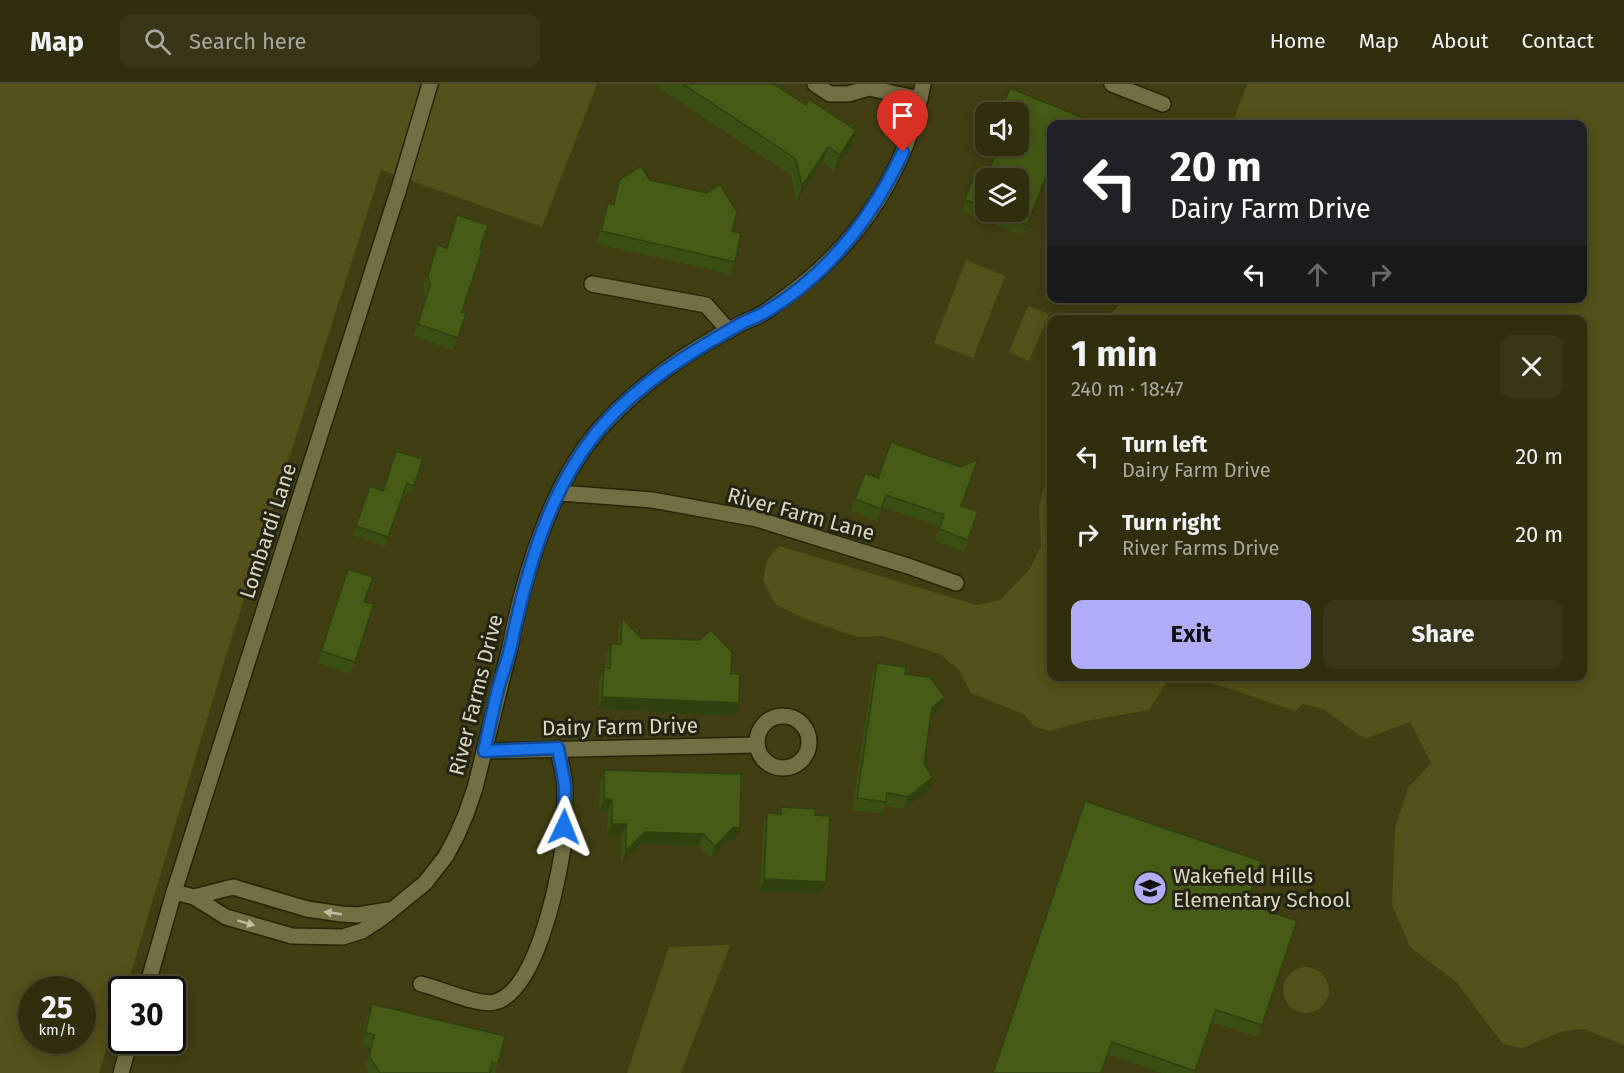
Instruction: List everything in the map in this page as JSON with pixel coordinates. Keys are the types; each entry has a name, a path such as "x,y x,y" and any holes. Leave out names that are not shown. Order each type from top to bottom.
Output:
{"street":[{"name":"Lombardi Lane","path":"150,976 174,892 400,185 430,84"},
{"path":"815,84 830,94 848,94 869,86 921,92"},
{"path":"1112,84 1163,104"},
{"name":"River Farms Drive","path":"174,892 194,897 226,917 283,934 312,938 343,937 362,931 424,883 446,856 466,814 484,751 515,620 532,563 560,493 590,441 616,412 676,362 772,307 818,272 851,239 872,209 895,169 910,133 921,92"},
{"path":"592,284 706,304 729,331"},
{"name":"River Farm Lane","path":"560,493 652,500 756,519 956,583"},
{"name":"Dairy Farm Drive","path":"484,751 757,745"},
{"path":"420,984 437,987 478,1002 493,1003 513,992 525,975 545,928 563,848 565,786 558,748"},
{"name":"River Farms Drive","path":"194,897 234,887 307,909 341,914 358,915 391,910"},
{"path":"121,1073 126,1054"}],"shaded area":[{"path":"0,84 597,84 542,227 381,170 226,656 130,976 108,976 108,1044 99,1073 0,1073"},
{"path":"1247,84 1624,84 1624,1045 1584,1029 1563,1031 1523,1048 1503,1044 1456,982 1410,947 1392,905 1395,828 1408,788 1431,763 1410,722 1365,739 1323,709 1303,704 1295,711 1207,681 1587,681 1587,315 1109,315 1122,303 1587,303 1587,120 1234,120"},
{"path":"966,260 1005,276 973,358 934,343"},
{"path":"1028,306 1049,314 1029,361 1009,352"},
{"path":"1047,479 1047,681 1167,681 1149,710 1086,721 1049,731 1035,727 1023,714 971,693 960,671 940,654 883,636 859,637 801,617 775,604 763,580 767,560 779,546 977,605 1000,600 1030,569 1041,546 1039,506"},
{"path":"730,945 681,1073 627,1073 669,947"},
{"path":"1306,967 1322,974 1329,990 1322,1006 1306,1013 1290,1006 1283,990 1290,974"}],"building":[{"path":"683,84 774,84 806,105 809,99 856,130 840,155 828,147 802,186 796,159"},
{"path":"1010,88 1088,120 1047,120 1047,175 1029,220 1029,168 990,168 995,156 1029,156 1029,102 1004,102"},
{"path":"641,166 650,180 707,193 720,184 737,212 732,231 741,233 735,262 601,231 608,203 614,205 619,180"},
{"path":"975,173 975,204 965,200"},
{"path":"457,215 488,225 462,312 466,313 458,338 418,324 430,285 428,275 437,245 447,248"},
{"path":"891,442 960,467 978,459 961,506 978,511 968,540 939,529 944,515 886,495 881,509 855,499 865,473 878,478"},
{"path":"396,451 423,459 414,486 407,484 388,537 356,526 370,486 383,491"},
{"path":"348,569 373,577 364,602 374,604 355,662 321,651"},
{"path":"622,618 641,638 699,640 711,630 732,652 731,674 740,674 739,703 602,697 604,667 610,668 611,644 621,644"},
{"path":"877,663 906,667 905,674 930,677 945,697 932,708 924,764 933,777 908,797 887,793 886,802 857,798"},
{"path":"604,770 741,774 740,828 733,828 715,846 703,834 645,832 626,851 626,824 612,824 612,799 604,799"},
{"path":"1085,801 1261,861 1250,894 1266,900 1263,909 1297,921 1262,1025 1216,1010 1195,1071 1112,1042 1101,1073 993,1073"},
{"path":"781,807 815,809 815,815 830,816 826,882 764,879 767,813 781,814"},
{"path":"372,1004 505,1036 498,1064 492,1062 490,1073 380,1073 369,1056 374,1035 365,1033"}],"place":[{"name":"Wakefield Hills Elementary School","path":"1150,888"}],"route":[{"path":"564,827 565,786 558,748 484,751 515,620 552,508 590,441 604,424 643,387 676,362 739,325 761,315 818,272 836,255 851,239 872,209 903,152"}]}
